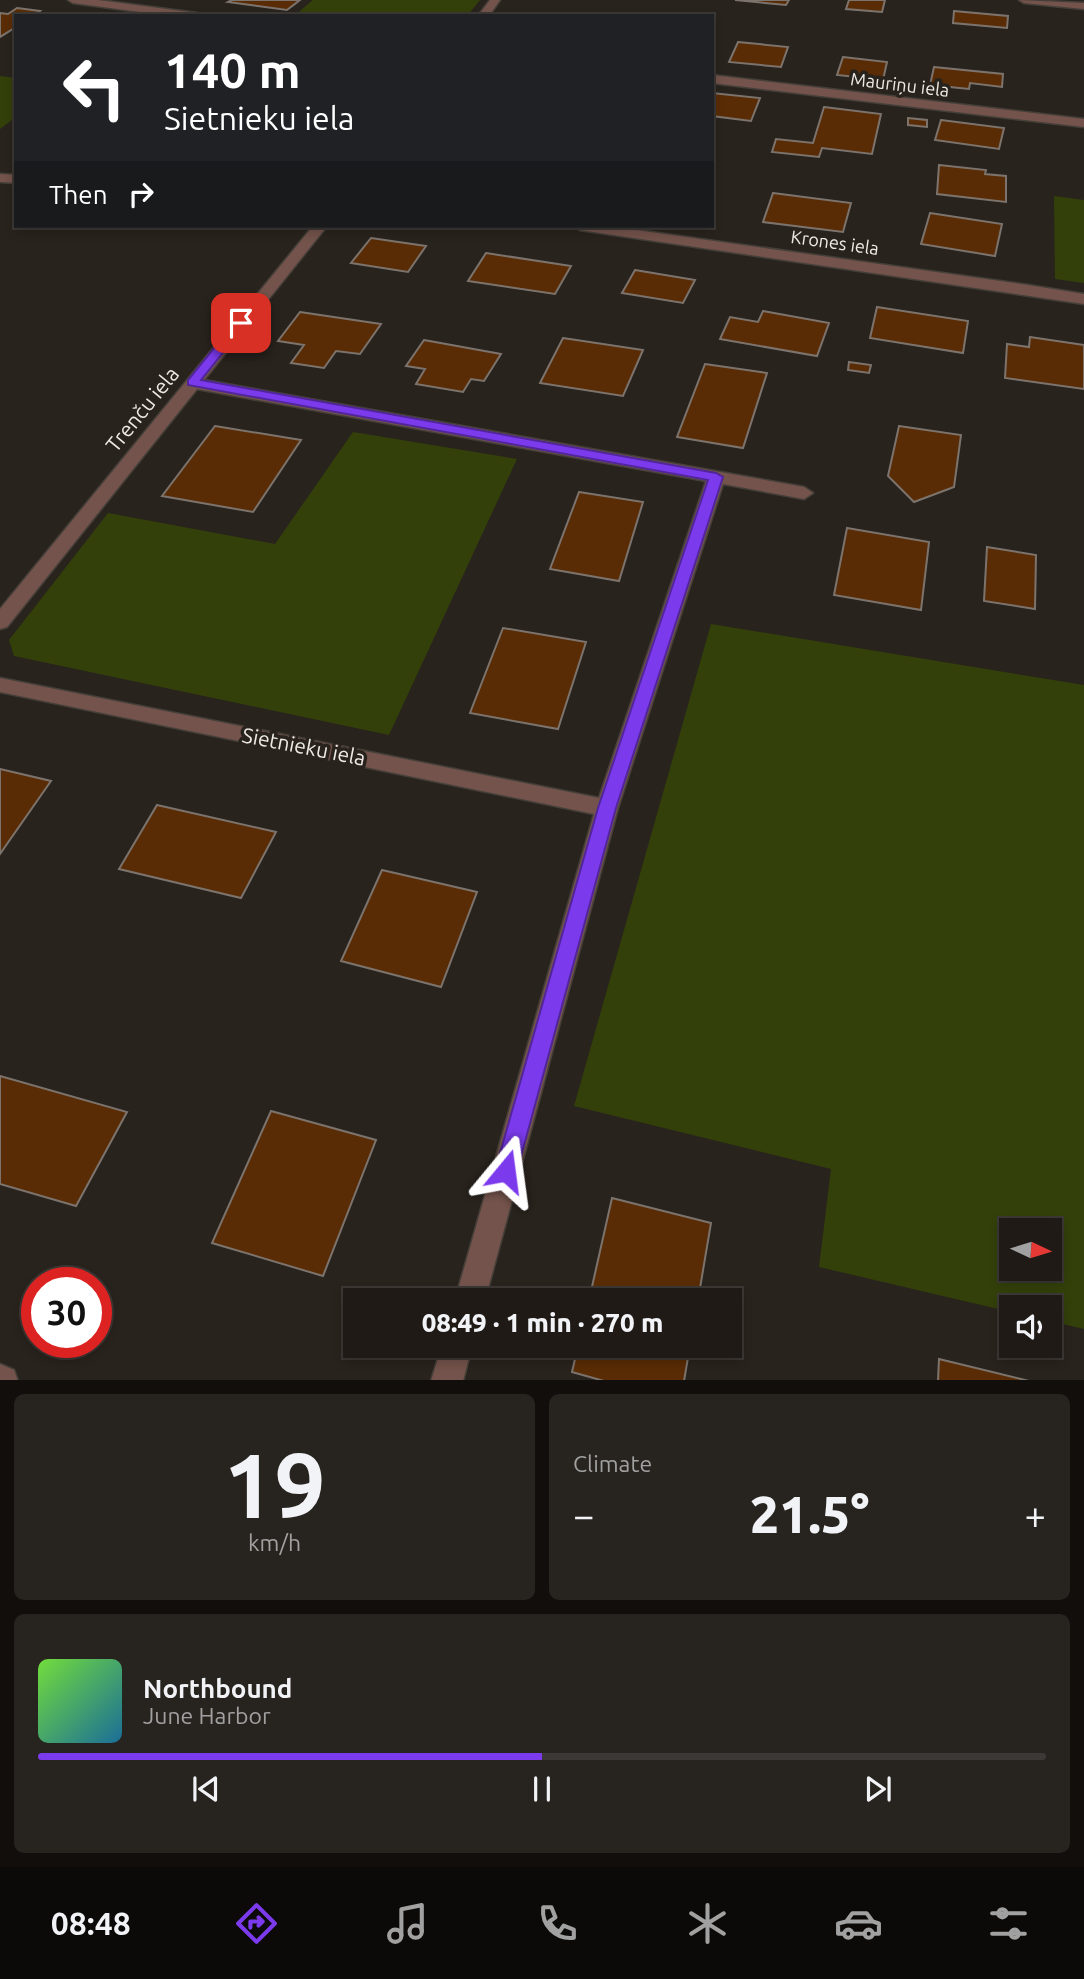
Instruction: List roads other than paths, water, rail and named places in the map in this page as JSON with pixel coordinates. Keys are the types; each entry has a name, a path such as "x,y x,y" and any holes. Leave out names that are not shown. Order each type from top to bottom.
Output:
{"street":[{"path":"73,0 182,14"},
{"path":"484,14 495,0"},
{"path":"1024,0 1084,6"},
{"name":"Mauriņu iela","path":"714,79 1084,123"},
{"name":"Trenču iela","path":"0,622 318,228"},
{"name":"Krones iela","path":"594,228 1084,299"},
{"path":"192,383 804,493"},
{"path":"473,1288 607,808 716,477"},
{"name":"Sietnieku iela","path":"0,685 607,808"},
{"path":"447,1380 454,1358"}]}
